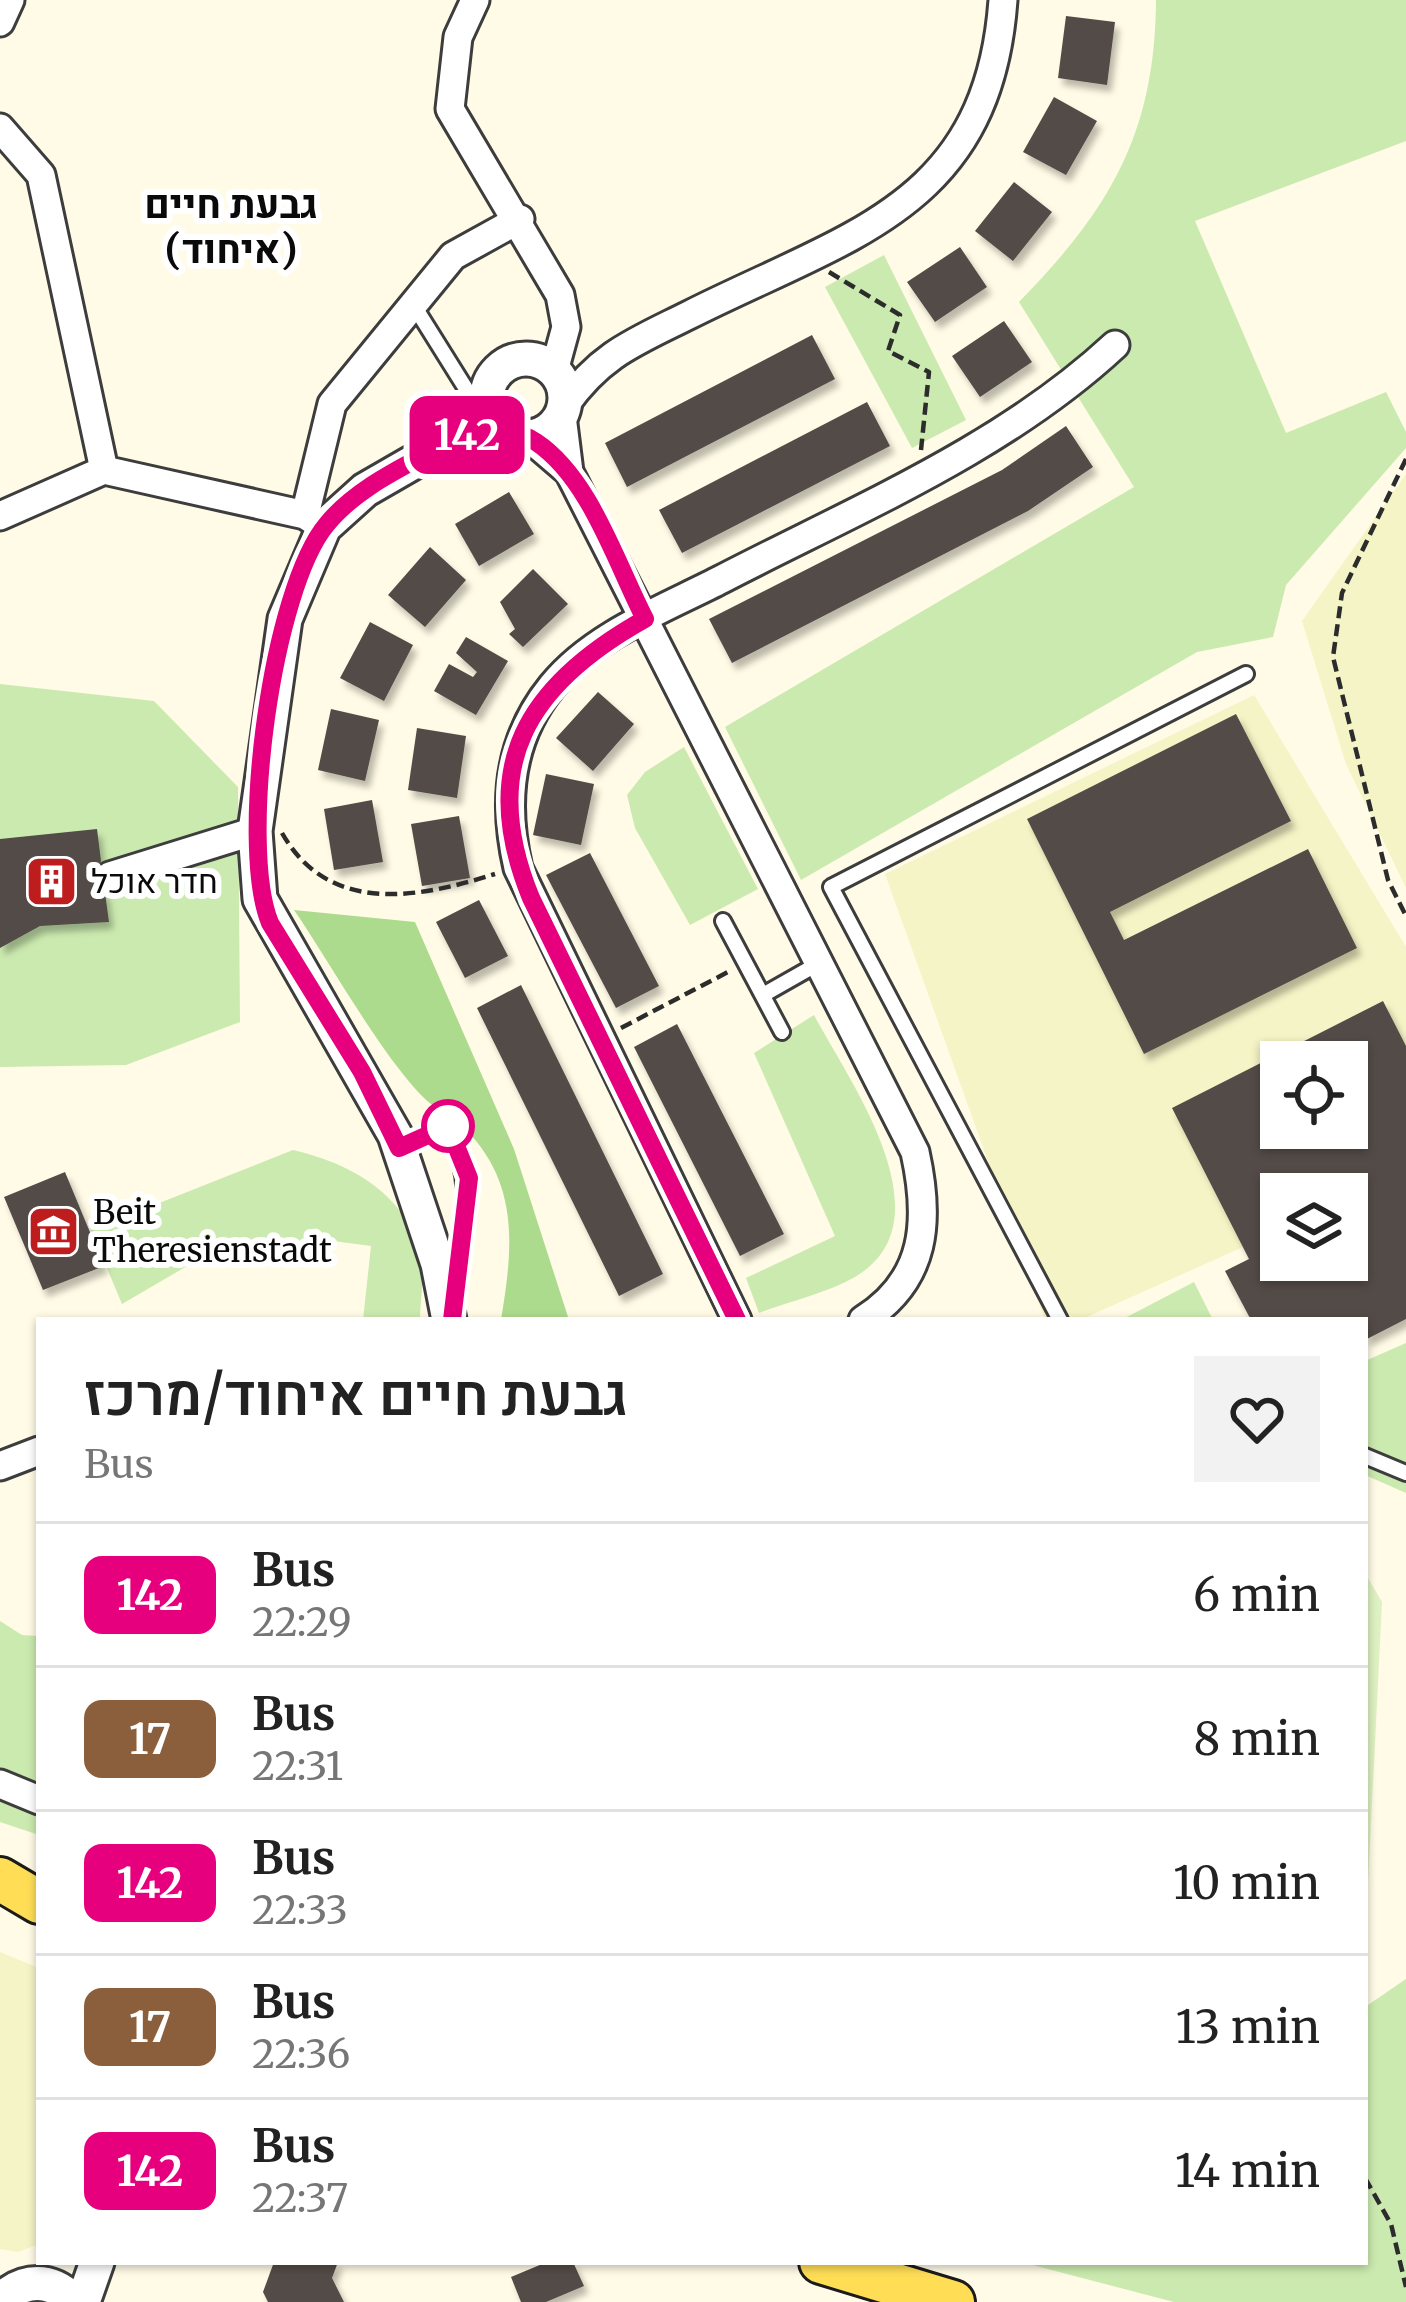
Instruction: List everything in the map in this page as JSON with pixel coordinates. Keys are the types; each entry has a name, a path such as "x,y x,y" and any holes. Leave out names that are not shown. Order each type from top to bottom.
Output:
{"main road":[{"path":"0,1879 36,1900"},
{"path":"0,1899 36,1919"},
{"path":"831,2265 952,2302"}],"street":[{"path":"0,22 10,0"},
{"path":"475,0 458,37 450,109 520,219 560,295 566,327 546,359"},
{"path":"450,441 483,400 491,379 510,362 608,355 911,198 961,146 994,76 1003,0"},
{"path":"0,128 41,175 104,470"},
{"path":"450,1317 438,1264 399,1148 362,1072 260,899 255,831 285,619 314,521 332,404 453,256 520,219"},
{"path":"736,1317 518,868 508,793 531,721 550,687 574,663 645,619 1031,414 1115,345"},
{"path":"0,516 104,470 314,521 450,441 484,432 545,431 608,355"},
{"path":"546,359 556,372 564,410 569,472 915,1152 925,1210 915,1266 882,1308 868,1317"},
{"path":"483,400 492,416 569,472"},
{"path":"110,876 255,831"},
{"path":"0,1466 36,1451"},
{"path":"0,1784 36,1799"},
{"path":"2,2297 25,2284 68,2287 94,2265"}],"lane":[{"path":"413,304 483,400"},
{"path":"1058,1317 831,887 1246,674"},
{"path":"723,921 782,1032"},
{"path":"763,995 821,962"},
{"path":"399,1148 448,1126 469,1178 451,1317"},
{"path":"1368,1457 1406,1473"}],"path":[{"path":"803,257 900,315 888,351 929,373 918,478"},
{"path":"1406,459 1342,593 1333,657 1388,880 1406,916"},
{"path":"260,789 290,848 345,892 436,893 518,868"},
{"path":"600,1038 746,963"},
{"path":"1368,2183 1391,2224 1406,2287"}],"green space":[{"path":"1156,0 1406,0 1406,141 1195,221 1286,433 1386,392 1406,432 1406,448 1286,585 1273,637 1197,652 801,880 725,727 1134,487 1019,302 1079,234 1121,166 1147,91"},
{"path":"884,255 966,420 912,448 825,287"},
{"path":"1406,474 1406,888 1346,764 1302,621"},
{"path":"0,684 154,701 238,787 240,1022 126,1065 0,1067"},
{"path":"1254,695 1406,947 1406,1174 1368,1187 1368,1173 1260,1173 1260,1239 1087,1317 1044,1317 885,874"},
{"path":"684,747 758,889 690,925 635,828 627,795 645,772"},
{"path":"294,910 415,922 514,1149 568,1317 501,1317 509,1247 498,1178 471,1135 426,1100 371,1030"},
{"path":"814,1015 884,1149 893,1186 894,1221 882,1252 855,1277 759,1313 746,1278 835,1236 754,1053"},
{"path":"293,1150 351,1171 397,1207 421,1251 420,1317 363,1317 371,1246 326,1240 223,1245 122,1304 91,1230"},
{"path":"1194,1282 1212,1317 1127,1317"},
{"path":"1406,1343 1406,1493 1368,1476 1368,1360"},
{"path":"1368,1578 1382,1602 1368,1883"},
{"path":"0,1621 22,1635 36,1636 36,1834 0,1822"},
{"path":"0,1952 36,1967 36,2245 18,2252 0,2249"},
{"path":"1406,1979 1406,2302 1174,2302 1032,2265 1368,2265 1368,2005"}],"building":[{"path":"1066,16 1115,22 1107,85 1058,78"},
{"path":"1054,97 1097,121 1066,175 1023,152"},
{"path":"1014,182 1052,212 1013,261 975,231"},
{"path":"960,247 987,287 935,322 907,282"},
{"path":"1004,321 1032,362 980,397 952,356"},
{"path":"812,335 835,379 627,487 605,443"},
{"path":"867,402 890,446 682,553 659,510"},
{"path":"1066,426 1093,467 1028,511 732,663 709,619 1002,470"},
{"path":"509,492 534,534 479,566 455,524"},
{"path":"430,547 466,580 425,627 388,595"},
{"path":"533,569 568,604 523,647 509,634 515,629 500,602"},
{"path":"370,622 413,645 384,701 340,678"},
{"path":"466,637 508,661 476,715 434,691 449,664 473,677 477,672 456,653"},
{"path":"598,692 634,724 593,771 556,738"},
{"path":"331,709 379,720 365,781 318,770"},
{"path":"1236,714 1291,821 1110,912 1124,940 1308,849 1357,948 1144,1054 1027,819"},
{"path":"417,728 466,736 457,798 408,790"},
{"path":"546,774 594,784 581,845 533,835"},
{"path":"372,800 383,862 334,870 324,809"},
{"path":"459,816 470,878 422,886 411,824"},
{"name":"חדר אוכל","path":"97,829 101,861 93,880 105,893 109,922 40,926 0,948 0,839"},
{"path":"590,853 659,986 616,1008 546,875"},
{"path":"479,900 508,956 465,978 436,922"},
{"path":"521,985 663,1274 619,1296 477,1008"},
{"path":"1383,1001 1406,1046 1406,1319 1368,1338 1368,1317 1249,1317 1225,1271 1249,1259 1172,1108 1260,1063 1260,1149 1368,1149 1368,1041 1304,1041"},
{"path":"677,1024 784,1234 740,1256 634,1047"},
{"name":"Beit Theresienstadt","path":"65,1172 104,1266 43,1290 4,1197"},
{"path":"273,2265 337,2265 332,2278 344,2302 268,2302 263,2292"},
{"path":"540,2265 574,2265 584,2286 546,2302 521,2302 511,2277"}],"bus line":[{"name":"142","path":"452,1317 469,1178 461,1156 448,1126 399,1148 362,1072 270,923 260,899 255,831 285,619 323,527 344,506 395,471 450,441 484,432 527,436 569,472 645,619 574,663 550,687 517,753 508,793 508,826 518,868 550,939 736,1317"}],"place":[{"name":"חדר אוכל","path":"52,881"},
{"name":"Beit Theresienstadt","path":"54,1231"}],"district":[{"name":"גבעת חיים (איחוד)","path":"231,226"}]}
